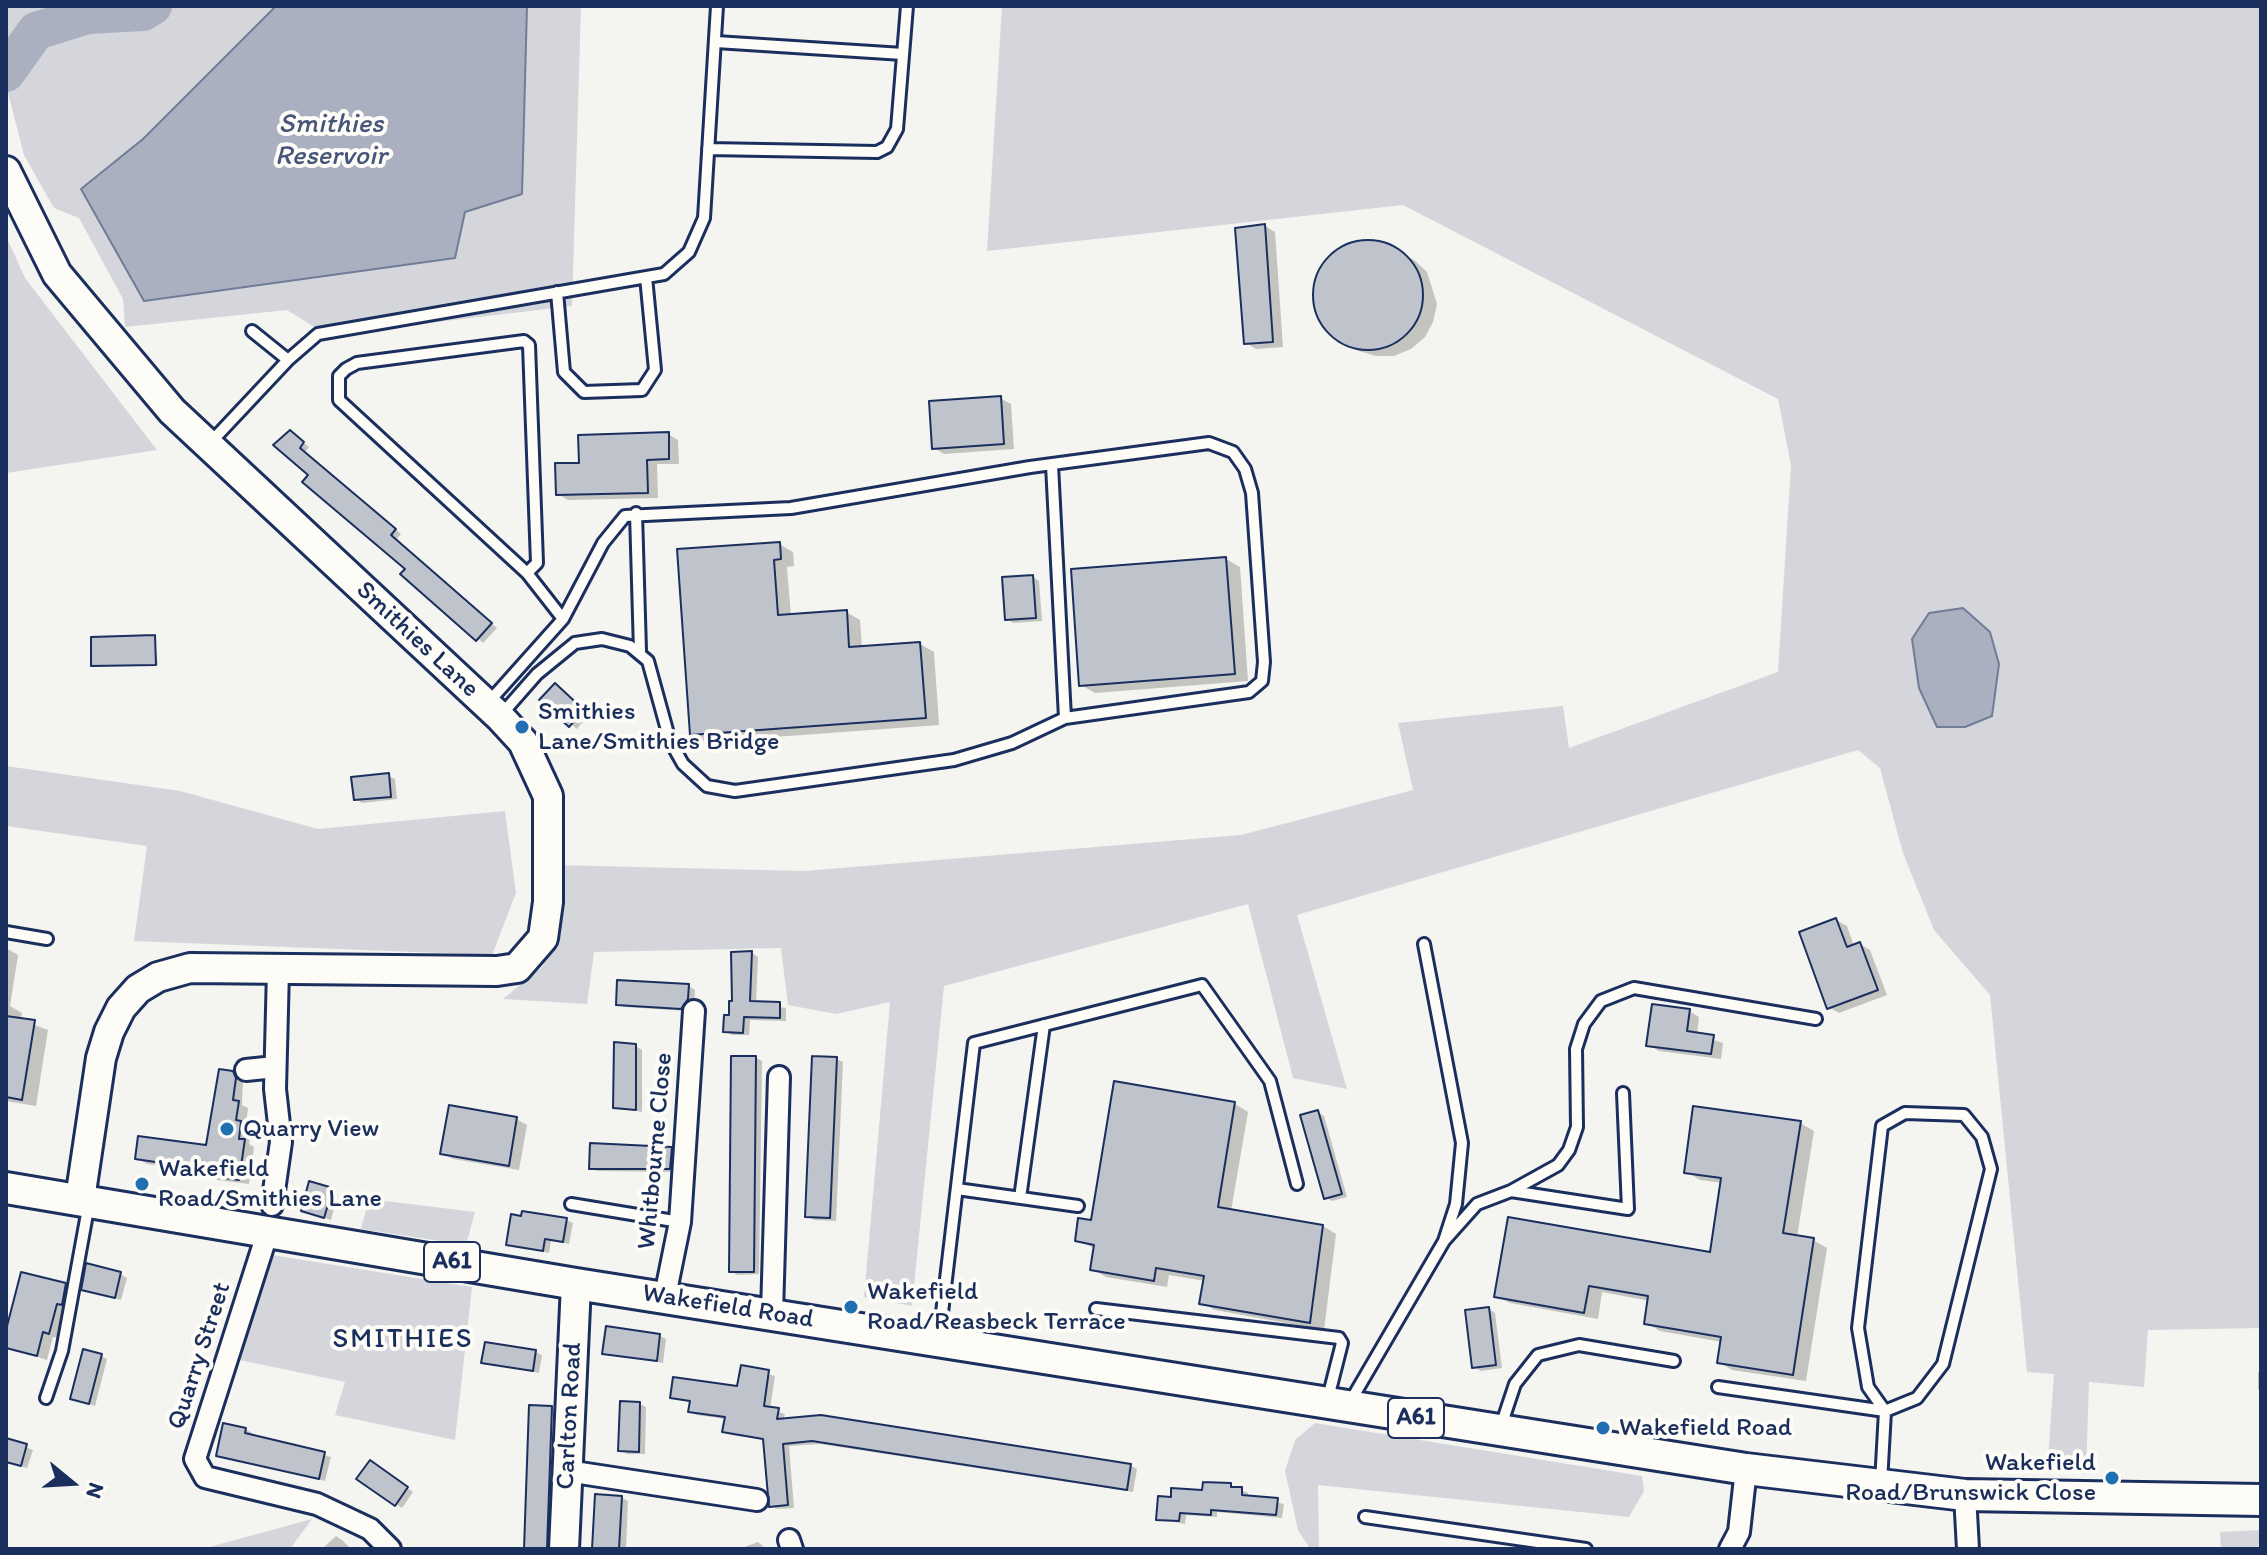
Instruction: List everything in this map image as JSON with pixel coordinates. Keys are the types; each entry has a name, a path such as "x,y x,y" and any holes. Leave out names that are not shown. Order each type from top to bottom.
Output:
{"main road":[{"name":"Wakefield Road","path":"6,1188 84,1200 270,1218 576,1284 1746,1469 1965,1495 2261,1500"}],"street":[{"name":"Smithies Lane","path":"6,171 57,274 172,411 208,448 493,710 523,742 548,796 548,902 543,938 517,968 497,971 190,968 158,977 138,989 121,1008 101,1058 84,1200"},
{"path":"270,1218 281,1142 275,1067 278,970"},
{"name":"Whitbourne Close","path":"665,1296 680,1222 694,1011"},
{"path":"246,1070 275,1067"},
{"path":"772,1313 779,1077"},
{"name":"Quarry Street","path":"270,1218 195,1459 205,1477 317,1504 370,1529 390,1549"},
{"name":"Carlton Road","path":"564,1549 576,1284"},
{"path":"1730,1549 1739,1532 1746,1469"},
{"path":"567,1471 757,1500"},
{"path":"1965,1495 1968,1549"}],"lane":[{"path":"208,448 215,435 288,360 318,334 664,274 689,252 704,218 717,6"},
{"path":"708,149 882,151 897,129 907,6"},
{"path":"716,42 903,54"},
{"path":"557,292 564,372 584,392 642,390 655,370 646,277"},
{"path":"252,331 288,360"},
{"path":"527,573 537,563 529,345 524,341 357,363 346,369 339,376 339,400 527,573 563,619"},
{"path":"493,710 563,619 617,522 636,513 791,508 1209,443 1233,452 1245,469 1252,493 1264,662 1262,681 1249,692 1065,718 1012,743 954,760 720,791 694,777 670,741 656,680 640,651 636,513"},
{"path":"1052,465 1065,718"},
{"path":"493,710 575,643 602,639 640,651"},
{"path":"6,932 47,939"},
{"path":"1424,944 1462,1143 1456,1204 1444,1241"},
{"path":"939,1340 974,1043 1202,985 1270,1081 1297,1184"},
{"path":"1337,1405 1444,1241 1477,1204 1511,1191 1558,1165 1569,1150 1577,1127 1576,1049 1584,1024 1601,1001 1634,988 1816,1019"},
{"path":"1020,1198 1044,1025"},
{"path":"1511,1191 1628,1209 1623,1093"},
{"path":"1718,1387 1885,1411 1917,1398 1943,1364 1991,1169 1982,1137 1964,1115 1905,1113 1882,1126 1858,1328 1868,1387 1885,1411 1881,1485"},
{"path":"957,1189 1078,1206"},
{"path":"46,1398 62,1351 84,1200"},
{"path":"571,1204 680,1222"},
{"path":"1096,1309 1339,1338 1342,1343 1337,1405"},
{"path":"1500,1431 1515,1384 1538,1355 1579,1345 1674,1361"},
{"path":"1365,1517 1586,1549"}],"shaded area":[{"path":"6,6 276,6 143,139 81,189 465,212 522,193 527,6 581,6 572,306 327,335 287,310 125,327 123,299 79,218 54,208 24,155 6,85"},
{"path":"1002,6 2261,6 2261,1328 2148,1330 2144,1387 2089,1382 2086,1475 2048,1459 2054,1374 2027,1372 1990,995 1934,930 1903,853 1880,768 1858,750 1297,915 1347,1089 1293,1078 1248,904 944,986 912,1306 864,1297 890,1002 836,1014 788,1005 781,948 594,952 587,1004 503,999 543,966 554,865 804,871 1241,835 1413,790 1398,723 1563,706 1569,748 1778,672 1791,465 1778,399 1403,205 987,251"},
{"path":"6,236 25,278 157,450 6,473"},
{"path":"6,766 180,791 318,829 505,811 516,893 492,955 134,941 147,846 6,826"},
{"path":"369,1199 475,1212 466,1245 361,1229"},
{"path":"272,1255 472,1287 455,1440 335,1415 345,1382 235,1359"},
{"path":"1315,1423 1642,1476 1644,1491 1629,1517 1318,1485 1319,1549 1310,1549 1298,1530 1285,1471 1295,1440"},
{"path":"312,1519 290,1549 202,1549"},
{"path":"2261,1530 2261,1549 2221,1549 2220,1532"}],"water":[{"name":"Smithies Reservoir","path":"276,6 527,6 522,194 465,212 455,258 144,301 81,189 143,139"},
{"path":"1963,608 1990,632 1999,664 1992,716 1965,727 1937,727 1919,688 1912,639 1929,613"}],"building":[{"path":"1265,224 1273,342 1244,344 1235,228"},
{"path":"1368,240 1389,244 1407,256 1419,274 1423,295 1419,316 1407,334 1389,346 1368,350 1347,346 1329,334 1317,316 1313,295 1317,274 1329,256 1347,244"},
{"path":"1001,396 1004,444 932,449 929,401"},
{"path":"290,430 304,442 300,448 396,529 391,535 492,623 476,641 400,574 405,569 302,482 308,475 273,445"},
{"path":"669,432 669,459 647,460 648,493 556,495 555,463 579,463 578,435"},
{"path":"780,542 781,559 774,560 778,615 847,610 849,647 920,642 926,718 690,735 677,549"},
{"path":"1226,557 1235,674 1079,686 1071,569"},
{"path":"1033,575 1036,618 1005,620 1002,577"},
{"path":"155,635 156,665 91,666 91,637"},
{"path":"555,683 584,710 569,727 539,700"},
{"path":"389,773 391,797 354,800 351,777"},
{"path":"1836,918 1847,947 1860,942 1878,990 1827,1009 1799,932"},
{"path":"752,951 750,1001 780,1002 780,1018 744,1017 743,1033 723,1032 724,1015 729,1015 729,1001 732,1001 731,952"},
{"path":"617,980 689,984 688,999 681,1009 616,1005"},
{"path":"1652,1004 1690,1009 1687,1031 1714,1035 1711,1054 1646,1046"},
{"path":"6,1016 35,1020 22,1100 6,1097"},
{"path":"614,1042 636,1044 636,1110 613,1108"},
{"path":"731,1056 756,1056 754,1272 729,1272"},
{"path":"812,1056 837,1057 830,1218 805,1217"},
{"name":"Quarry View","path":"219,1069 233,1071 236,1078 233,1100 239,1101 236,1120 241,1121 239,1139 245,1139 239,1180 175,1171 176,1165 135,1159 138,1136 206,1145"},
{"path":"1114,1081 1235,1102 1218,1207 1323,1225 1310,1323 1199,1304 1204,1276 1156,1268 1154,1281 1090,1270 1094,1245 1075,1241 1078,1218 1091,1220"},
{"path":"449,1105 517,1117 509,1166 440,1154"},
{"path":"1693,1106 1801,1121 1783,1233 1814,1238 1793,1375 1717,1363 1721,1337 1644,1324 1648,1296 1589,1286 1584,1313 1494,1297 1508,1217 1710,1252 1721,1178 1684,1173"},
{"path":"1318,1110 1342,1194 1324,1199 1300,1115"},
{"path":"590,1143 672,1147 670,1169 589,1169"},
{"path":"309,1181 333,1188 324,1218 301,1211"},
{"path":"522,1211 567,1218 563,1242 545,1239 543,1251 506,1245 511,1214 521,1216"},
{"path":"86,1263 121,1272 115,1298 81,1290"},
{"path":"21,1272 66,1283 62,1305 57,1304 49,1334 43,1332 37,1356 6,1348 6,1330"},
{"path":"1489,1307 1496,1365 1472,1368 1465,1310"},
{"path":"606,1326 660,1334 657,1361 602,1354"},
{"path":"485,1342 536,1350 533,1371 481,1363"},
{"path":"83,1349 102,1354 89,1404 70,1399"},
{"path":"741,1365 769,1370 764,1406 779,1408 777,1419 821,1415 1131,1464 1127,1490 812,1441 783,1444 788,1505 769,1507 763,1439 722,1432 725,1417 688,1412 690,1401 670,1398 673,1377 737,1386"},
{"path":"620,1401 640,1402 639,1452 618,1451"},
{"path":"529,1405 552,1406 547,1549 524,1549"},
{"path":"223,1423 246,1428 245,1433 325,1452 319,1479 216,1456"},
{"path":"6,1438 27,1444 21,1466 6,1462"},
{"path":"370,1460 408,1487 395,1506 356,1479"},
{"path":"1203,1482 1231,1483 1231,1487 1242,1487 1242,1495 1278,1498 1276,1515 1211,1510 1211,1515 1180,1513 1179,1521 1156,1520 1158,1496 1171,1497 1171,1488 1202,1490"},
{"path":"595,1494 622,1496 619,1549 592,1549"}],"waterway":[{"path":"6,73 36,31 87,15 143,12 153,6"}],"place":[{"name":"Smithies Lane/Smithies Bridge","path":"522,727"},
{"name":"Quarry View","path":"227,1129"},
{"name":"Wakefield Road/Smithies Lane","path":"142,1184"},
{"name":"Wakefield Road/Reasbeck Terrace","path":"851,1307"},
{"name":"Wakefield Road","path":"1603,1428"},
{"name":"Wakefield Road/Brunswick Close","path":"2112,1478"}],"district":[{"name":"SMITHIES","path":"403,1340"}]}
